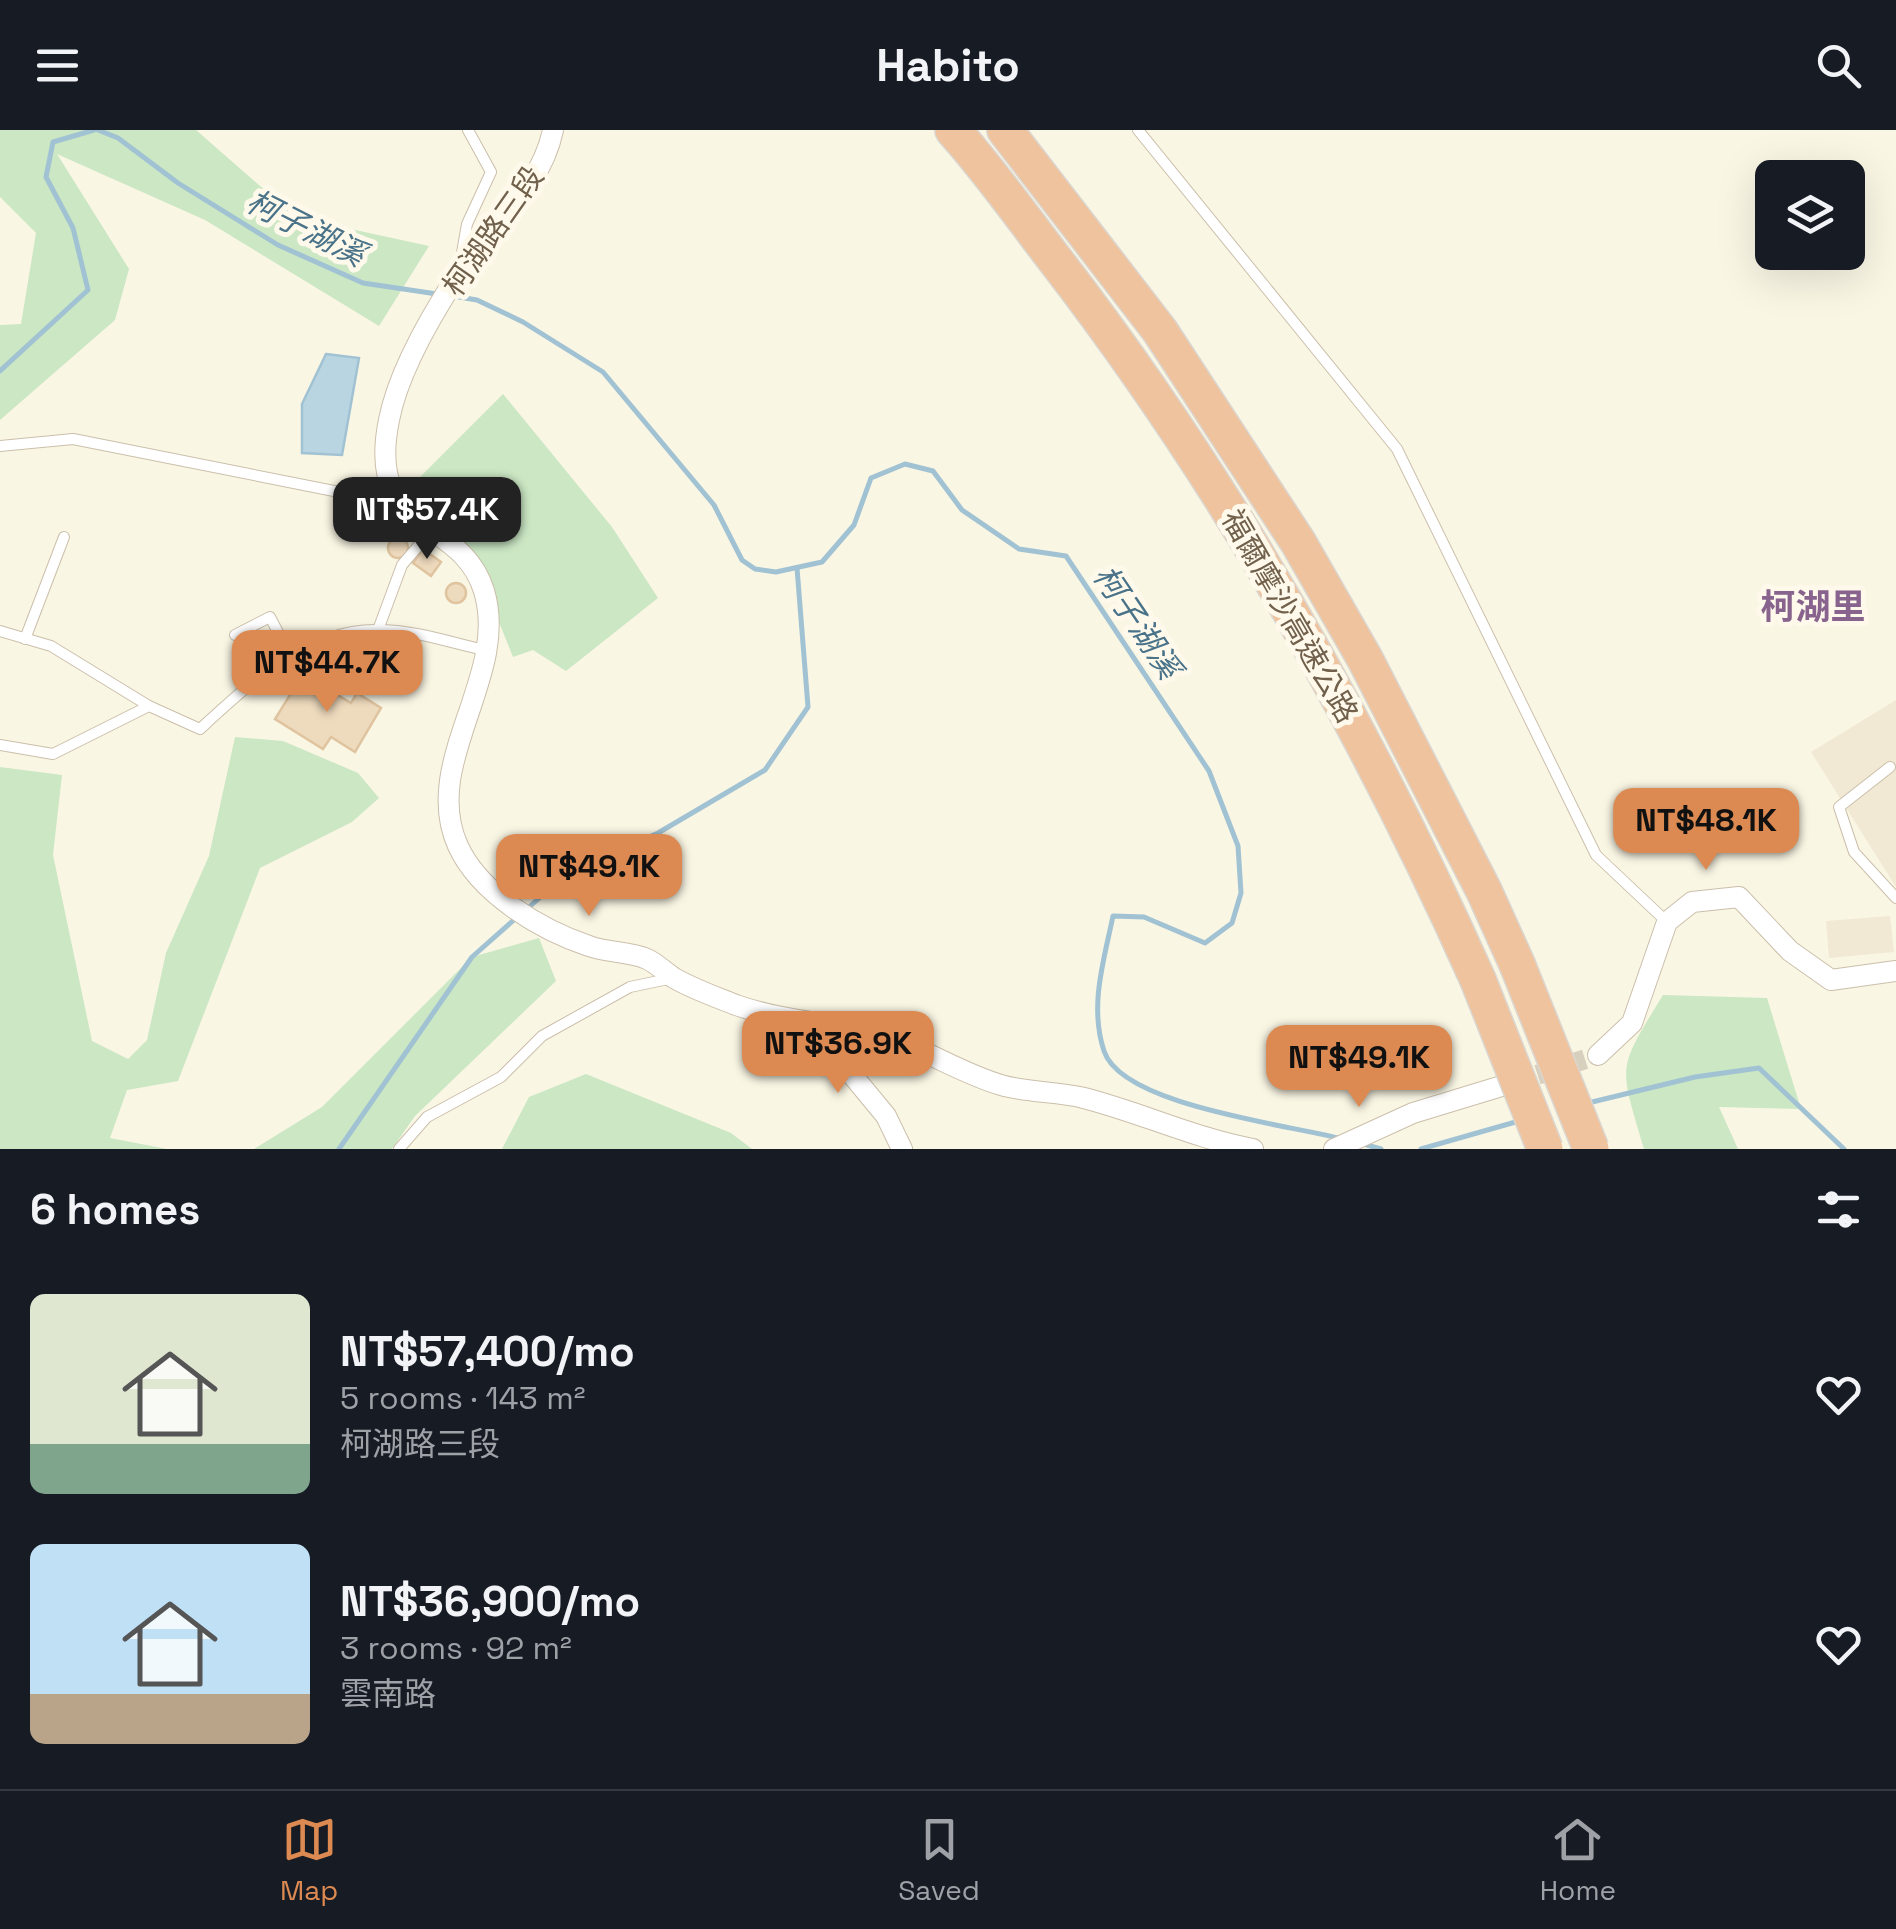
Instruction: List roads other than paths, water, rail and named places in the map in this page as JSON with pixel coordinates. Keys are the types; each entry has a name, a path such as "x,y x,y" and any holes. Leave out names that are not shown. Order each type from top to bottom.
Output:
{"highway":[{"name":"福爾摩沙高速公路","path":"952,130 1112,334 1268,568 1328,671 1478,980 1545,1149"},
{"name":"福爾摩沙高速公路","path":"1005,130 1160,331 1298,542 1365,659 1484,890 1591,1149"}],"street":[{"name":"柯湖路三段","path":"391,489 385,459 392,402 405,368 458,275 539,170 553,130"},
{"path":"391,489 402,509 450,544 484,591 484,650 449,783 448,818 460,850 494,891 536,920 589,946 646,958 674,978 738,1005 812,1025 889,1038 1004,1086 1079,1096 1170,1129 1253,1149"},
{"path":"1598,1055 1632,1023 1668,922 1692,902 1739,896 1790,952 1831,980 1854,980 1896,971"},
{"path":"812,1025 878,1106 902,1149"},
{"path":"1334,1149 1404,1117 1505,1085"}],"lane":[{"path":"458,275 467,224 491,172 468,130"},
{"path":"1138,130 1398,449 1596,855 1668,922"},
{"path":"0,446 73,440 348,494 391,489"},
{"path":"378,630 402,565 430,532"},
{"path":"25,638 64,538"},
{"path":"235,635 270,617 292,657"},
{"path":"0,631 51,646 148,706 200,729 255,679 344,632 422,634 484,650"},
{"path":"0,745 53,754 148,706"},
{"path":"1890,767 1839,807 1854,852 1896,898"},
{"path":"399,1149 427,1117 501,1076 542,1036 630,987 674,978"}],"water":[{"path":"326,354 359,358 342,455 302,453 302,404"}],"waterway":[{"name":"柯子湖溪","path":"0,371 88,290 73,228 46,177 53,142 94,130"},
{"name":"柯子湖溪","path":"98,130 118,138 178,183 278,245 363,283 437,294"},
{"name":"柯子湖溪","path":"453,296 477,300 523,322 603,372 714,505 742,560 755,569 776,572 822,562 854,525 871,478 905,464 933,471 962,510 1019,549 1066,556 1209,771 1238,846 1241,893 1232,923 1205,943 1144,917 1113,916 1098,1000 1104,1051 1117,1070 1174,1099 1249,1120 1342,1139"},
{"path":"528,908 565,875 658,833 765,770 808,707 797,568"},
{"path":"339,1149 472,957 516,918"},
{"name":"柯子湖溪","path":"1588,1103 1695,1077 1759,1068 1844,1149"},
{"name":"柯子湖溪","path":"1421,1149 1519,1121"},
{"name":"柯子湖溪","path":"1363,1144 1381,1149"}],"tunnel":[{"path":"1509,1084 1598,1055"}],"district":[{"name":"柯湖里","path":"1813,607"}]}
